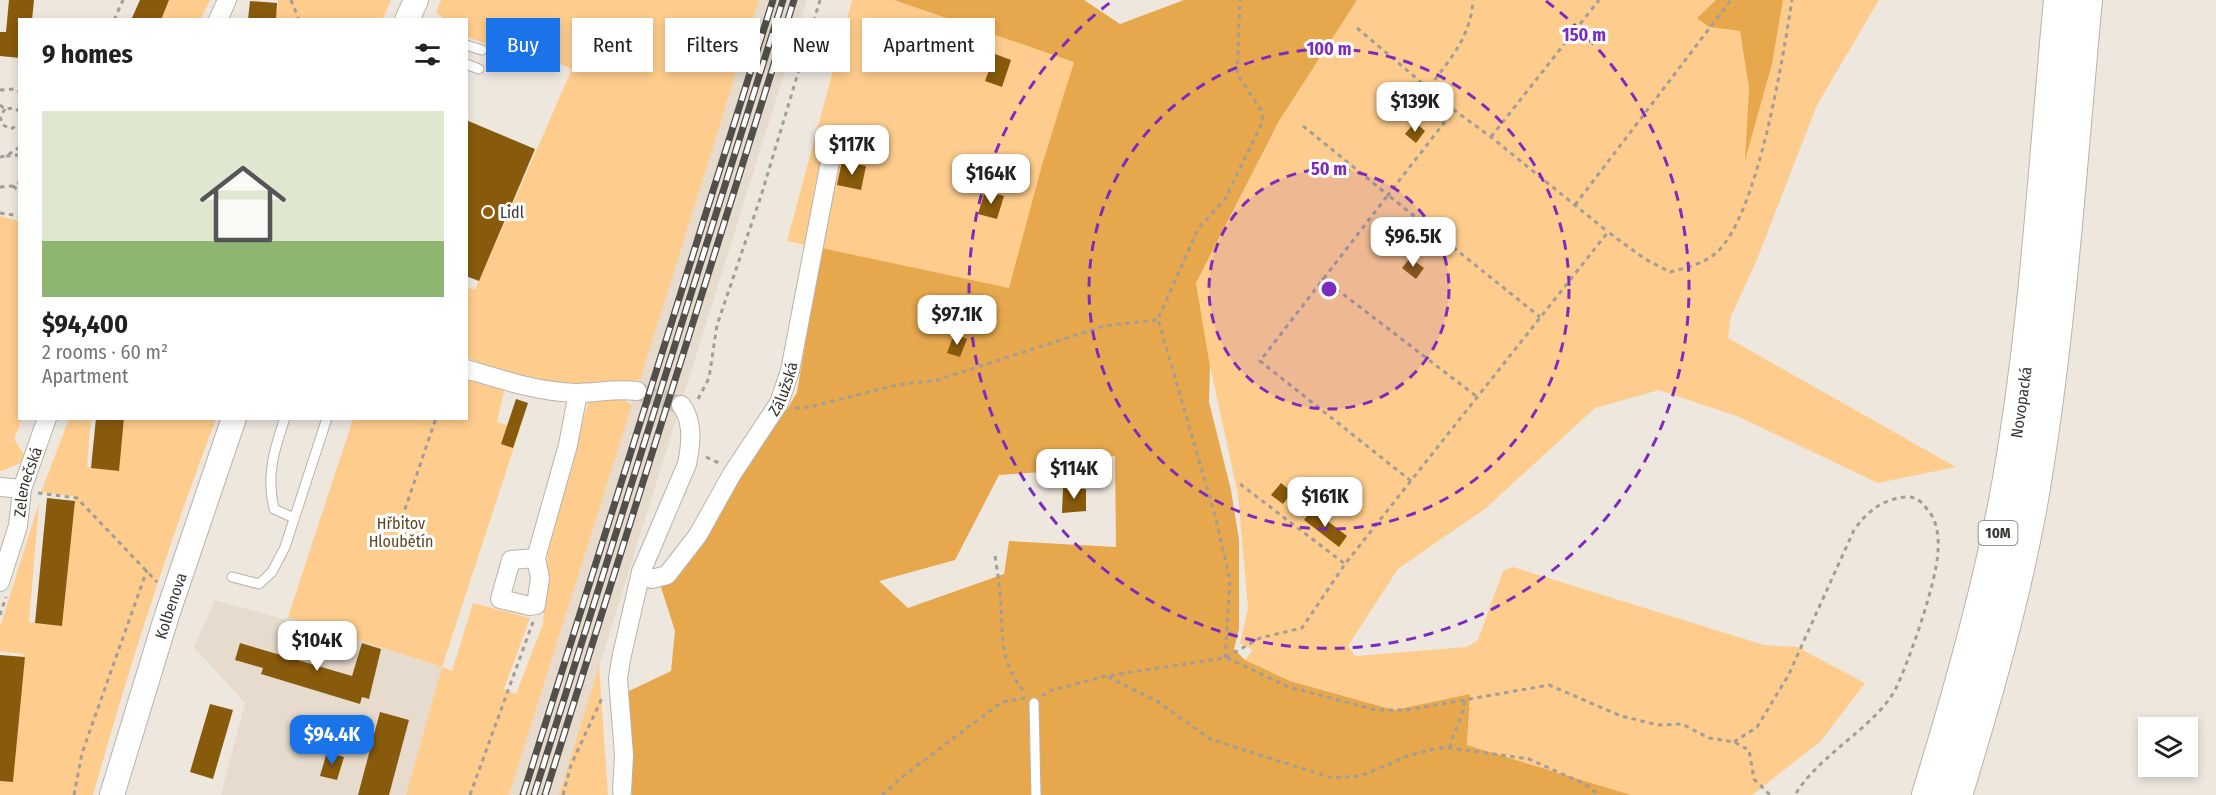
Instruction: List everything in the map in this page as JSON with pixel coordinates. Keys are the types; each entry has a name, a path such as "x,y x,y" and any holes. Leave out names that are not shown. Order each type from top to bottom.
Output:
{"highway":[{"name":"Novopacká","path":"1928,795 1972,640 2005,500 2021,397 2060,0"},
{"name":"Novopacká","path":"1956,795 2012,596 2031,505 2060,278 2086,0"}],"main road":[{"name":"Kolbenova","path":"112,795 175,590 233,420"}],"street":[{"path":"219,18 227,0"},
{"name":"Zálužská","path":"641,572 652,579 667,575 699,535 732,474 780,403 790,371 833,146"},
{"path":"468,370 539,390 578,393 624,389 637,391"},
{"path":"536,558 511,560 500,599 530,606 536,605 540,578 536,558 568,445 578,393"},
{"path":"622,793 624,755 618,679 641,572 680,481 690,448 684,408"},
{"name":"Zelenečská","path":"0,582 18,526 22,489 47,420"},
{"path":"0,487 22,489"}],"lane":[{"path":"468,46 482,50"},
{"path":"468,65 478,69"},
{"path":"284,420 269,471 270,491 274,509 294,518"},
{"path":"232,577 259,584 272,572 285,547 326,420"},
{"path":"1032,700 1035,795"}],"path":[{"path":"115,18 123,0"},
{"path":"291,0 297,18"},
{"path":"684,408 709,378 717,325 761,196 820,0"},
{"path":"1225,658 1230,581 1216,519 1158,319 1198,229 1225,199 1263,121 1261,110 1237,74 1240,0"},
{"path":"1429,87 1458,50 1472,16 1473,0"},
{"path":"1491,137 1599,0"},
{"path":"1575,205 1731,0"},
{"path":"1357,28 1454,110 1491,137 1608,232 1645,259 1670,272 1693,267 1717,253 1732,231 1752,186 1780,78 1792,0"},
{"path":"0,90 18,91"},
{"path":"0,105 5,109 15,108 18,110"},
{"path":"5,109 0,117 3,125 11,129 18,124"},
{"path":"1411,481 1260,361 1454,110"},
{"path":"1303,126 1540,317"},
{"path":"6,156 18,148"},
{"path":"0,157 18,155"},
{"path":"0,187 18,183"},
{"path":"13,186 18,190"},
{"path":"0,213 18,216"},
{"path":"882,795 907,773 1002,702 1032,700 1049,691 1106,676 1225,658 1260,638 1302,628 1345,564 1608,232"},
{"path":"1322,278 1476,396"},
{"path":"780,403 788,408 810,407 897,385 937,380 1104,326 1158,319"},
{"path":"402,518 435,420"},
{"path":"680,481 706,457 722,464 732,474"},
{"path":"1240,484 1345,564"},
{"path":"22,489 77,498 160,584 175,590"},
{"path":"1734,742 1757,727 1788,676 1854,530 1866,513 1887,499 1910,496 1920,500 1935,519 1938,552 1930,590 1896,688 1882,708 1806,777 1795,795"},
{"path":"995,556 1000,593 1002,652 1013,678 1032,700"},
{"path":"74,795 82,753 147,570"},
{"path":"470,795 534,620 536,605"},
{"path":"1225,658 1289,687 1376,710 1407,710 1549,685 1621,716 1658,725 1682,724 1709,738 1734,742 1749,750 1754,778 1770,795"},
{"path":"1106,676 1157,701 1210,739 1332,778 1361,776 1410,755 1450,748 1529,759 1585,784 1599,795"},
{"path":"563,795 571,765 606,690"},
{"path":"1450,748 1452,737 1461,723 1464,700"}],"shaded area":[{"path":"759,0 807,0 801,18 772,18 772,72 785,72 559,795 509,795 736,72 760,72 760,18 753,18"},
{"path":"894,0 1084,0 1120,24 1184,0 1357,0 1279,121 1196,283 1210,366 1209,402 1231,490 1239,540 1239,629 1234,649 1245,660 1290,681 1394,710 1470,694 1467,745 1631,795 632,795 627,692 671,671 675,631 659,581 773,424 788,408 797,392 812,305 812,246 1009,288 1042,165 1074,62 995,35 995,18 946,18","holes":["1115,456 1116,547 1009,541 1004,574 908,608 879,581 955,560 999,475 1089,469 1105,457"]},
{"path":"1716,0 1783,0 1772,64 1745,161 1749,88 1740,31 1709,27 1697,18"},
{"path":"215,600 286,620 288,617 442,667 406,795 221,795 245,703 194,647"}],"green space":[{"path":"169,0 210,0 201,18 162,18"},
{"path":"278,0 391,0 383,18 276,18"},
{"path":"441,0 759,0 753,18 665,18 665,72 736,72 640,380 554,388 518,378 468,358 468,287 475,290 572,69 560,64 560,18 486,18 486,44 468,37 468,18 443,18 436,12"},
{"path":"852,0 894,0 947,18 862,18 862,72 995,72 995,34 1074,61 1009,289 787,241 833,72 850,72 850,18 847,18"},
{"path":"1357,0 1716,0 1698,18 1709,27 1740,31 1749,88 1746,158 1772,64 1783,0 1879,0 1817,105 1756,262 1731,316 1728,338 1956,467 1878,483 1737,416 1659,390 1595,408 1486,508 1398,569 1348,646 1355,656 1467,647 1478,640 1503,571 1513,567 1764,645 1797,647 1865,683 1821,741 1752,795 1631,795 1467,745 1470,694 1394,710 1290,681 1245,660 1253,650 1240,643 1248,608 1238,495 1210,366 1196,283 1279,121"},
{"path":"0,216 18,221 18,420 22,420 14,439 25,456 20,463 0,471"},
{"name":"Hřbitov Hloubětín","path":"468,376 505,387 497,422 520,429 442,667 288,617 353,420 468,420"},
{"path":"620,397 632,405 509,795 406,795 442,667 452,671 473,603 530,618 504,689 516,694 543,624 549,539 589,399"},
{"path":"69,420 91,420 87,467 118,471 124,420 216,420 150,606 93,795 0,795 0,781 13,782 25,657 22,654 0,651 0,627 39,503 29,622 62,626 75,501 73,496 41,492"},
{"path":"599,666 608,795 559,795"}],"building":[{"path":"9,0 34,0 32,18 18,18 18,58 0,56 0,32 6,32"},
{"path":"140,0 169,0 162,18 132,18"},
{"path":"250,1 277,3 276,18 248,18"},
{"path":"995,54 1011,60 1002,87 985,81 988,72 995,72"},
{"name":"Lidl","path":"468,121 535,149 479,281 468,277"},
{"path":"1415,122 1425,131 1416,143 1405,134"},
{"path":"842,161 866,166 861,190 837,185"},
{"path":"985,191 1004,196 997,219 978,214"},
{"path":"1410,258 1424,268 1416,279 1402,268"},
{"path":"954,334 967,339 960,357 947,353"},
{"path":"516,399 528,403 513,448 501,444"},
{"path":"96,420 124,420 119,471 91,468"},
{"path":"1281,483 1292,492 1283,504 1271,495"},
{"path":"1063,488 1086,489 1086,511 1062,513"},
{"path":"47,498 75,501 62,626 35,623"},
{"path":"1312,509 1347,536 1339,547 1304,520"},
{"path":"240,643 352,676 362,643 381,649 369,699 362,697 360,704 261,674 263,668 235,660"},
{"path":"0,655 25,657 13,782 0,781"},
{"path":"210,704 233,710 213,779 190,772"},
{"path":"380,712 409,720 389,795 358,795"},
{"path":"327,752 344,757 337,780 320,776"}],"tunnel":[{"path":"637,391 681,405"}],"railway":[{"path":"523,795 773,0"},
{"path":"534,795 783,0"},
{"path":"545,795 794,0"}],"place":[{"name":"Lidl","path":"488,212"}]}
